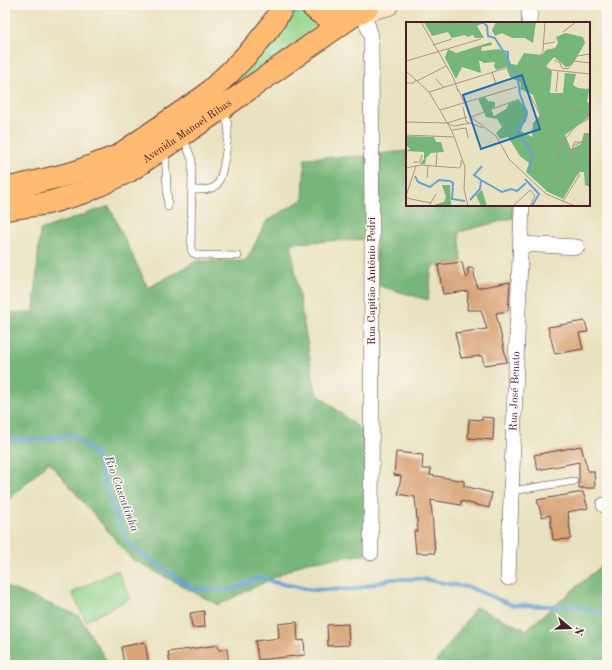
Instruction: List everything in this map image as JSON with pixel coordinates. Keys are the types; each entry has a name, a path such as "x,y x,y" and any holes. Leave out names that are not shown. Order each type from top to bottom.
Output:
{"main road":[{"path":"311,5 315,10 326,16 339,19 361,11 388,5"},
{"name":"Avenida Manoel Ribas","path":"5,187 16,187 73,173 118,156 205,96 255,46 271,26 284,6"},
{"name":"Avenida Manoel Ribas","path":"5,209 48,203 85,192 129,171 361,11"}],"street":[{"path":"528,22 530,5"},
{"name":"Rua Capitão Antônio Pedri","path":"361,11 371,36 371,553"},
{"name":"Rua José Benato","path":"508,578 522,206"},
{"path":"521,244 576,247"}],"lane":[{"path":"192,190 210,189 217,185 222,176 228,124 222,108"},
{"path":"174,141 192,160 191,250 193,253 198,255 238,256"},
{"path":"168,207 174,141"},
{"path":"512,491 574,481"}],"green space":[{"path":"290,5 303,5 334,24 222,95"},
{"path":"406,151 406,206 513,206 513,218 459,232 462,262 432,267 428,300 376,285 376,154"},
{"path":"370,156 370,239 291,243 316,393 371,438 370,554 306,562 218,605 132,559 49,462 5,503 5,313 34,312 40,230 109,206 148,288 197,261 246,261 266,222 303,199 305,158"},
{"path":"607,561 607,665 434,665 476,607 526,630"},
{"path":"117,570 131,598 86,621 72,593"},
{"path":"5,586 79,616 109,665 5,665"}],"building":[{"path":"462,262 465,277 468,277 468,268 473,268 477,288 510,282 508,311 496,313 507,362 484,365 482,356 461,358 455,333 487,329 481,310 467,310 468,291 443,294 438,265"},
{"path":"585,321 588,332 579,333 583,349 555,354 548,327"},
{"path":"482,417 494,418 493,440 468,438 469,419 482,420"},
{"path":"581,446 588,471 594,471 595,488 579,488 579,462 538,470 534,455"},
{"path":"396,452 423,455 422,469 431,469 430,475 464,481 464,486 492,493 489,508 461,501 461,505 431,500 435,553 416,553 414,531 418,531 415,497 398,494 401,476 394,475"},
{"path":"583,492 588,508 568,512 571,539 553,540 550,515 542,517 537,500"},
{"path":"204,611 205,627 192,628 190,613"},
{"path":"297,622 298,641 304,640 305,655 258,660 255,641 279,638 278,624"},
{"path":"348,624 349,645 328,646 327,625"},
{"path":"145,642 149,665 124,665 121,647"},
{"path":"218,645 219,650 227,649 229,665 170,665 168,652"}],"waterway":[{"name":"Rio Cascatinha","path":"5,440 44,439 73,435 96,455 112,505 130,546 194,589 232,590 260,577 273,582 312,590 355,589 391,579 422,579 471,588 512,605 583,607 607,616"}]}
